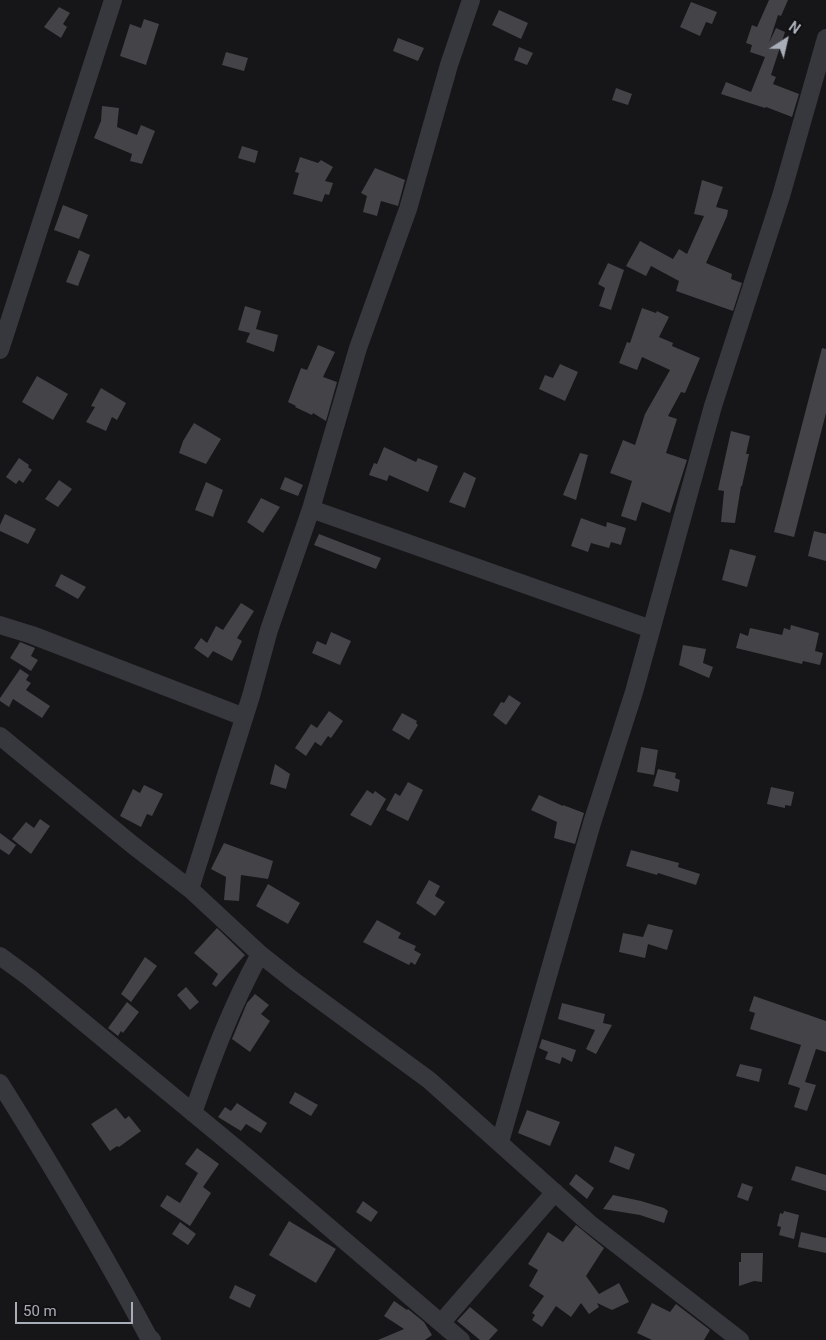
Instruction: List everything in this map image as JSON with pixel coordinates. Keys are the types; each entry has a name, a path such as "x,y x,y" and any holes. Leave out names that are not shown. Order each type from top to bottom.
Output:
{"street":[{"path":"0,350 113,0"},
{"path":"190,888 270,630 311,509 358,348 408,209 449,65 471,0"},
{"path":"500,1142 592,823 634,692 712,406 781,196 826,38"},
{"path":"311,509 651,629"},
{"path":"0,624 244,716"},
{"path":"0,736 134,846 190,888 260,954 429,1080 589,1223 740,1340"},
{"path":"193,1113 215,1050 244,983 260,954"},
{"path":"0,956 30,978 193,1113 461,1340"},
{"path":"0,1083 64,1187 152,1340"},
{"path":"441,1323 555,1192"}],"building":[{"path":"769,0 788,0 781,16 778,15 769,43 776,28 785,32 771,75 776,77 773,84 799,94 792,117 766,107 721,94 726,82 751,92 765,57 750,52 752,45 746,43 752,25 757,27"},
{"path":"691,2 717,12 712,24 706,22 700,36 680,27"},
{"path":"59,7 70,13 63,24 67,27 61,38 44,27"},
{"path":"499,10 528,23 521,39 492,25"},
{"path":"144,19 159,24 146,65 120,56 130,24 141,28"},
{"path":"398,38 424,48 418,61 393,51"},
{"path":"519,47 533,53 527,65 514,60"},
{"path":"226,52 248,58 244,71 222,65"},
{"path":"616,88 632,94 628,105 612,100"},
{"path":"102,106 119,108 117,127 137,135 141,125 155,131 142,164 130,161 132,154 94,138 101,121"},
{"path":"242,146 258,151 255,163 238,158"},
{"path":"300,157 318,163 321,160 333,167 325,181 333,183 329,195 325,194 322,202 293,194 299,173 295,172"},
{"path":"375,168 405,180 398,206 381,201 377,216 363,212 367,196 361,193"},
{"path":"702,180 723,187 716,207 728,210 727,216 706,263 732,274 731,279 742,283 733,311 676,291 679,281 651,266 646,276 626,266 640,241 673,259 679,249 687,254 704,216 694,214"},
{"path":"63,205 88,215 79,239 54,230"},
{"path":"79,250 90,255 78,286 66,282"},
{"path":"608,263 624,270 611,310 599,306 605,288 598,284"},
{"path":"245,306 261,311 256,329 278,335 274,352 246,342 250,333 238,330"},
{"path":"642,308 656,313 657,311 669,317 659,337 673,343 672,346 700,358 685,393 681,392 668,416 677,419 666,453 687,460 670,513 642,502 636,521 621,516 632,481 610,473 623,440 635,445 645,414 670,370 642,357 637,370 619,363 627,342 630,343"},
{"path":"318,345 335,352 323,377 337,382 326,421 288,402 301,368 307,370"},
{"path":"822,348 826,349 826,413 794,537 774,532"},
{"path":"560,364 578,372 565,401 539,389 545,375 553,378"},
{"path":"37,376 68,394 53,420 22,402"},
{"path":"101,388 126,403 117,420 112,417 106,431 86,422 95,407 91,406"},
{"path":"194,423 221,439 206,464 179,453 183,441"},
{"path":"731,431 750,436 746,454 749,454 735,523 721,522 724,491 718,490"},
{"path":"384,447 416,462 418,458 438,466 428,492 389,475 387,481 369,475 374,463 377,464"},
{"path":"580,453 588,455 576,500 563,495"},
{"path":"19,458 29,465 28,467 32,470 23,483 19,480 16,484 6,477"},
{"path":"464,472 476,478 465,508 449,502"},
{"path":"285,477 303,485 298,496 280,489"},
{"path":"59,480 72,489 58,507 45,499"},
{"path":"206,482 223,490 213,517 195,510"},
{"path":"261,498 280,507 263,533 247,522"},
{"path":"5,514 36,529 28,544 0,531 0,525"},
{"path":"581,518 606,527 607,522 626,528 621,545 611,542 609,548 591,543 588,552 571,546"},
{"path":"814,531 826,534 826,561 808,556"},
{"path":"319,534 381,558 376,569 314,545"},
{"path":"730,549 756,556 747,587 722,580"},
{"path":"61,574 86,587 78,599 55,586"},
{"path":"241,603 254,611 237,638 242,641 232,661 213,651 208,658 194,648 201,638 207,643 216,626 223,630"},
{"path":"791,625 819,633 815,651 823,653 820,665 803,661 802,664 736,648 740,633 748,636 750,628 782,635 784,628 790,630"},
{"path":"331,632 351,641 340,665 312,653 317,641 326,645"},
{"path":"20,642 35,648 31,656 38,660 31,671 10,658"},
{"path":"683,645 706,649 703,663 713,667 709,678 679,665"},
{"path":"20,669 29,675 26,680 31,683 26,690 50,706 42,718 13,699 9,707 0,701 0,698"},
{"path":"509,695 521,703 506,725 493,715 501,702 504,703"},
{"path":"329,711 343,721 331,738 328,736 321,746 315,742 306,756 295,748 311,724 317,728"},
{"path":"402,713 417,721 418,725 409,740 392,730"},
{"path":"641,747 658,750 654,775 637,772"},
{"path":"275,764 290,774 286,789 270,784"},
{"path":"658,769 676,773 675,778 680,780 678,792 653,786"},
{"path":"408,782 423,790 408,821 386,810 395,793 400,796"},
{"path":"144,785 163,794 152,816 147,814 141,827 120,816 133,789 140,793"},
{"path":"771,787 794,792 791,806 785,805 785,808 767,804"},
{"path":"367,790 373,794 375,791 386,799 371,826 350,815"},
{"path":"539,795 584,813 575,844 554,838 557,822 531,810"},
{"path":"40,819 50,826 31,854 12,839 26,822 34,828"},
{"path":"0,833 16,845 9,855 0,849"},
{"path":"224,843 273,861 268,879 241,875 239,901 224,900 226,877 211,869"},
{"path":"631,850 679,863 678,867 700,874 696,885 658,873 657,875 626,866"},
{"path":"429,880 440,886 435,896 445,902 435,916 416,903"},
{"path":"268,884 300,903 288,924 256,906"},
{"path":"377,920 401,933 398,938 416,946 414,950 421,954 415,965 411,962 409,965 363,942"},
{"path":"648,924 673,930 667,950 648,944 645,958 619,952 623,933 643,937"},
{"path":"217,928 245,955 216,987 212,984 218,974 194,953"},
{"path":"145,957 157,966 131,1002 121,994"},
{"path":"186,987 199,1002 190,1010 177,995"},
{"path":"255,994 269,1005 261,1014 270,1021 250,1052 232,1039 247,1003"},
{"path":"754,996 826,1021 826,1052 816,1049 805,1082 816,1085 807,1111 794,1107 800,1088 788,1084 801,1045 750,1029 755,1013 749,1011"},
{"path":"127,1002 139,1012 123,1033 121,1031 118,1036 108,1028"},
{"path":"562,1003 605,1014 603,1023 612,1025 596,1054 586,1049 595,1030 558,1019"},
{"path":"542,1039 576,1050 572,1062 562,1057 560,1064 545,1059 548,1052 539,1048"},
{"path":"740,1064 762,1069 759,1082 736,1076"},
{"path":"295,1092 318,1105 311,1116 289,1103"},
{"path":"237,1103 267,1123 261,1133 246,1124 241,1131 218,1117 225,1107 231,1111"},
{"path":"116,1108 125,1119 129,1116 141,1131 119,1147 117,1146 110,1151 91,1124"},
{"path":"527,1110 560,1122 550,1146 518,1133"},
{"path":"615,1146 635,1154 629,1170 609,1162"},
{"path":"197,1148 219,1164 203,1187 211,1193 190,1226 160,1206 167,1195 180,1203 198,1173 185,1164"},
{"path":"796,1166 826,1175 826,1191 791,1180"},
{"path":"576,1174 594,1188 587,1199 569,1184"},
{"path":"742,1183 753,1187 748,1201 737,1197"},
{"path":"613,1195 664,1208 668,1211 664,1223 640,1215 603,1209"},
{"path":"363,1201 378,1212 371,1222 356,1212"},
{"path":"784,1211 799,1215 794,1239 779,1235 781,1227 777,1226 780,1213 783,1214"},
{"path":"289,1221 336,1249 316,1283 269,1255"},
{"path":"180,1222 196,1234 188,1245 172,1234"},
{"path":"576,1225 604,1248 586,1276 599,1294 619,1283 629,1302 612,1310 597,1303 599,1307 589,1314 581,1303 571,1317 556,1306 542,1327 532,1320 535,1315 532,1313 544,1296 529,1286 538,1270 528,1264 548,1232 563,1242"},
{"path":"801,1232 826,1238 826,1253 798,1247"},
{"path":"741,1253 763,1253 762,1282 754,1281 739,1286"},
{"path":"235,1285 256,1295 250,1308 229,1298"},
{"path":"394,1301 424,1322 432,1335 425,1340 378,1340 404,1329 384,1316"},
{"path":"652,1303 670,1312 676,1304 710,1330 704,1340 652,1340 637,1333"},
{"path":"470,1307 498,1330 489,1340 480,1340 457,1321"}]}
